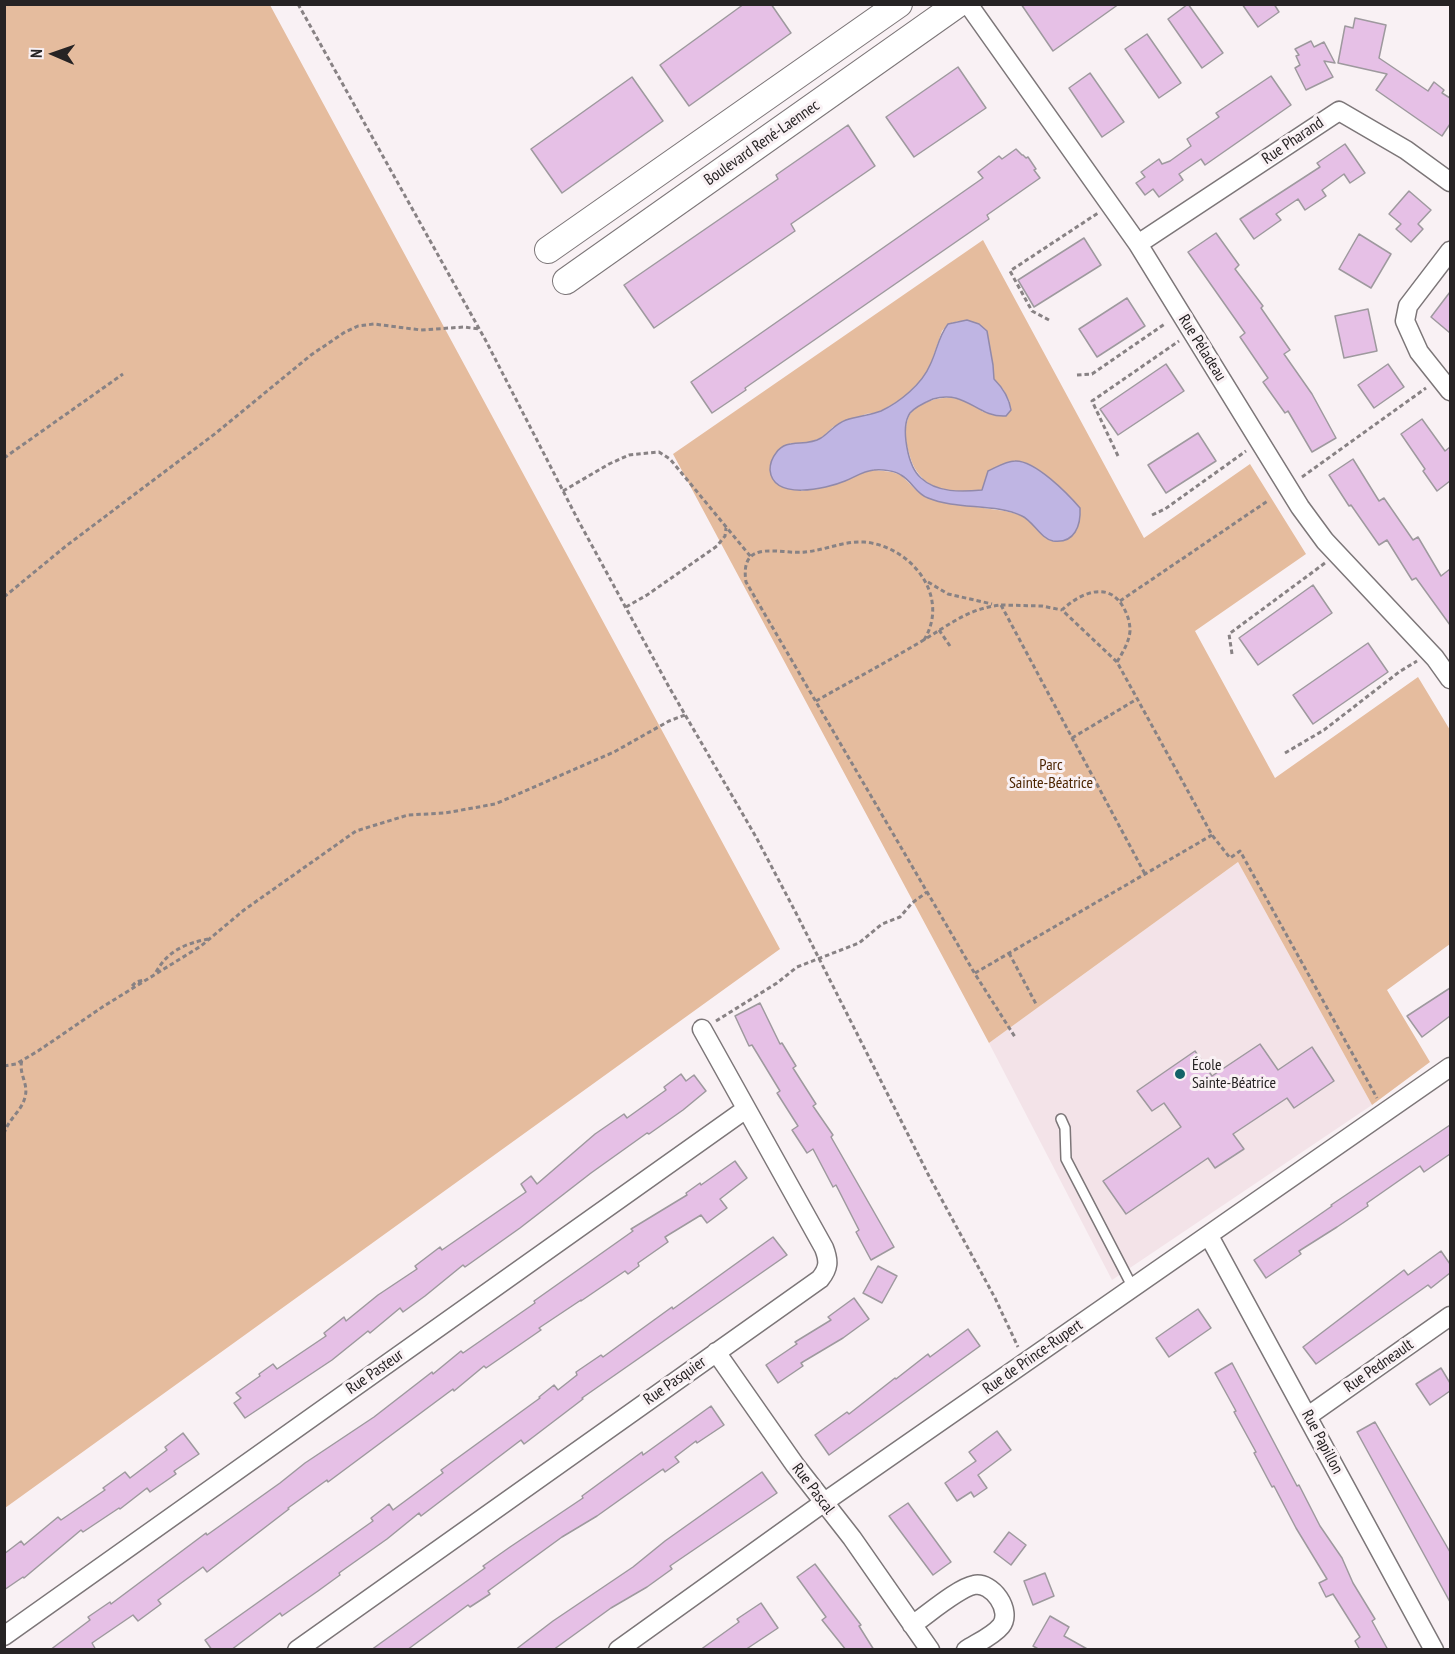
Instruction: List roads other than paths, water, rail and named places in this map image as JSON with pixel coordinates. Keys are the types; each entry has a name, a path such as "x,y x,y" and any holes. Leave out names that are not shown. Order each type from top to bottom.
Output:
{"street":[{"path":"548,250 899,4"},
{"name":"Boulevard René-Laennec","path":"566,281 958,4"},
{"name":"Rue Péladeau","path":"968,4 1138,244 1300,507 1337,554 1431,653 1450,678"},
{"name":"Rue Pharand","path":"1138,244 1339,111 1406,150 1450,182"},
{"path":"1445,384 1419,352 1405,321 1408,306 1450,251"},
{"name":"Rue Pasquier","path":"297,1650 820,1279 827,1270 828,1259 824,1248 702,1029"},
{"name":"Rue de Prince-Rupert","path":"618,1650 823,1503 1450,1067"},
{"name":"Rue Pasteur","path":"4,1636 746,1108"},
{"name":"Rue Papillon","path":"1209,1236 1434,1650"},
{"name":"Rue Pedneault","path":"1308,1416 1450,1316"},
{"name":"Rue Pascal","path":"716,1352 823,1503 852,1538 930,1650"},
{"path":"912,1626 965,1587 981,1584 988,1586 1003,1609 1004,1618 1001,1626 966,1650"}],"lane":[{"path":"1060,1119 1065,1128 1066,1159 1133,1288"}],"place":[{"name":"École Sainte-Béatrice","path":"1180,1074"}],"park label":[{"name":"Parc Sainte-Béatrice","path":"1051,774"}]}
